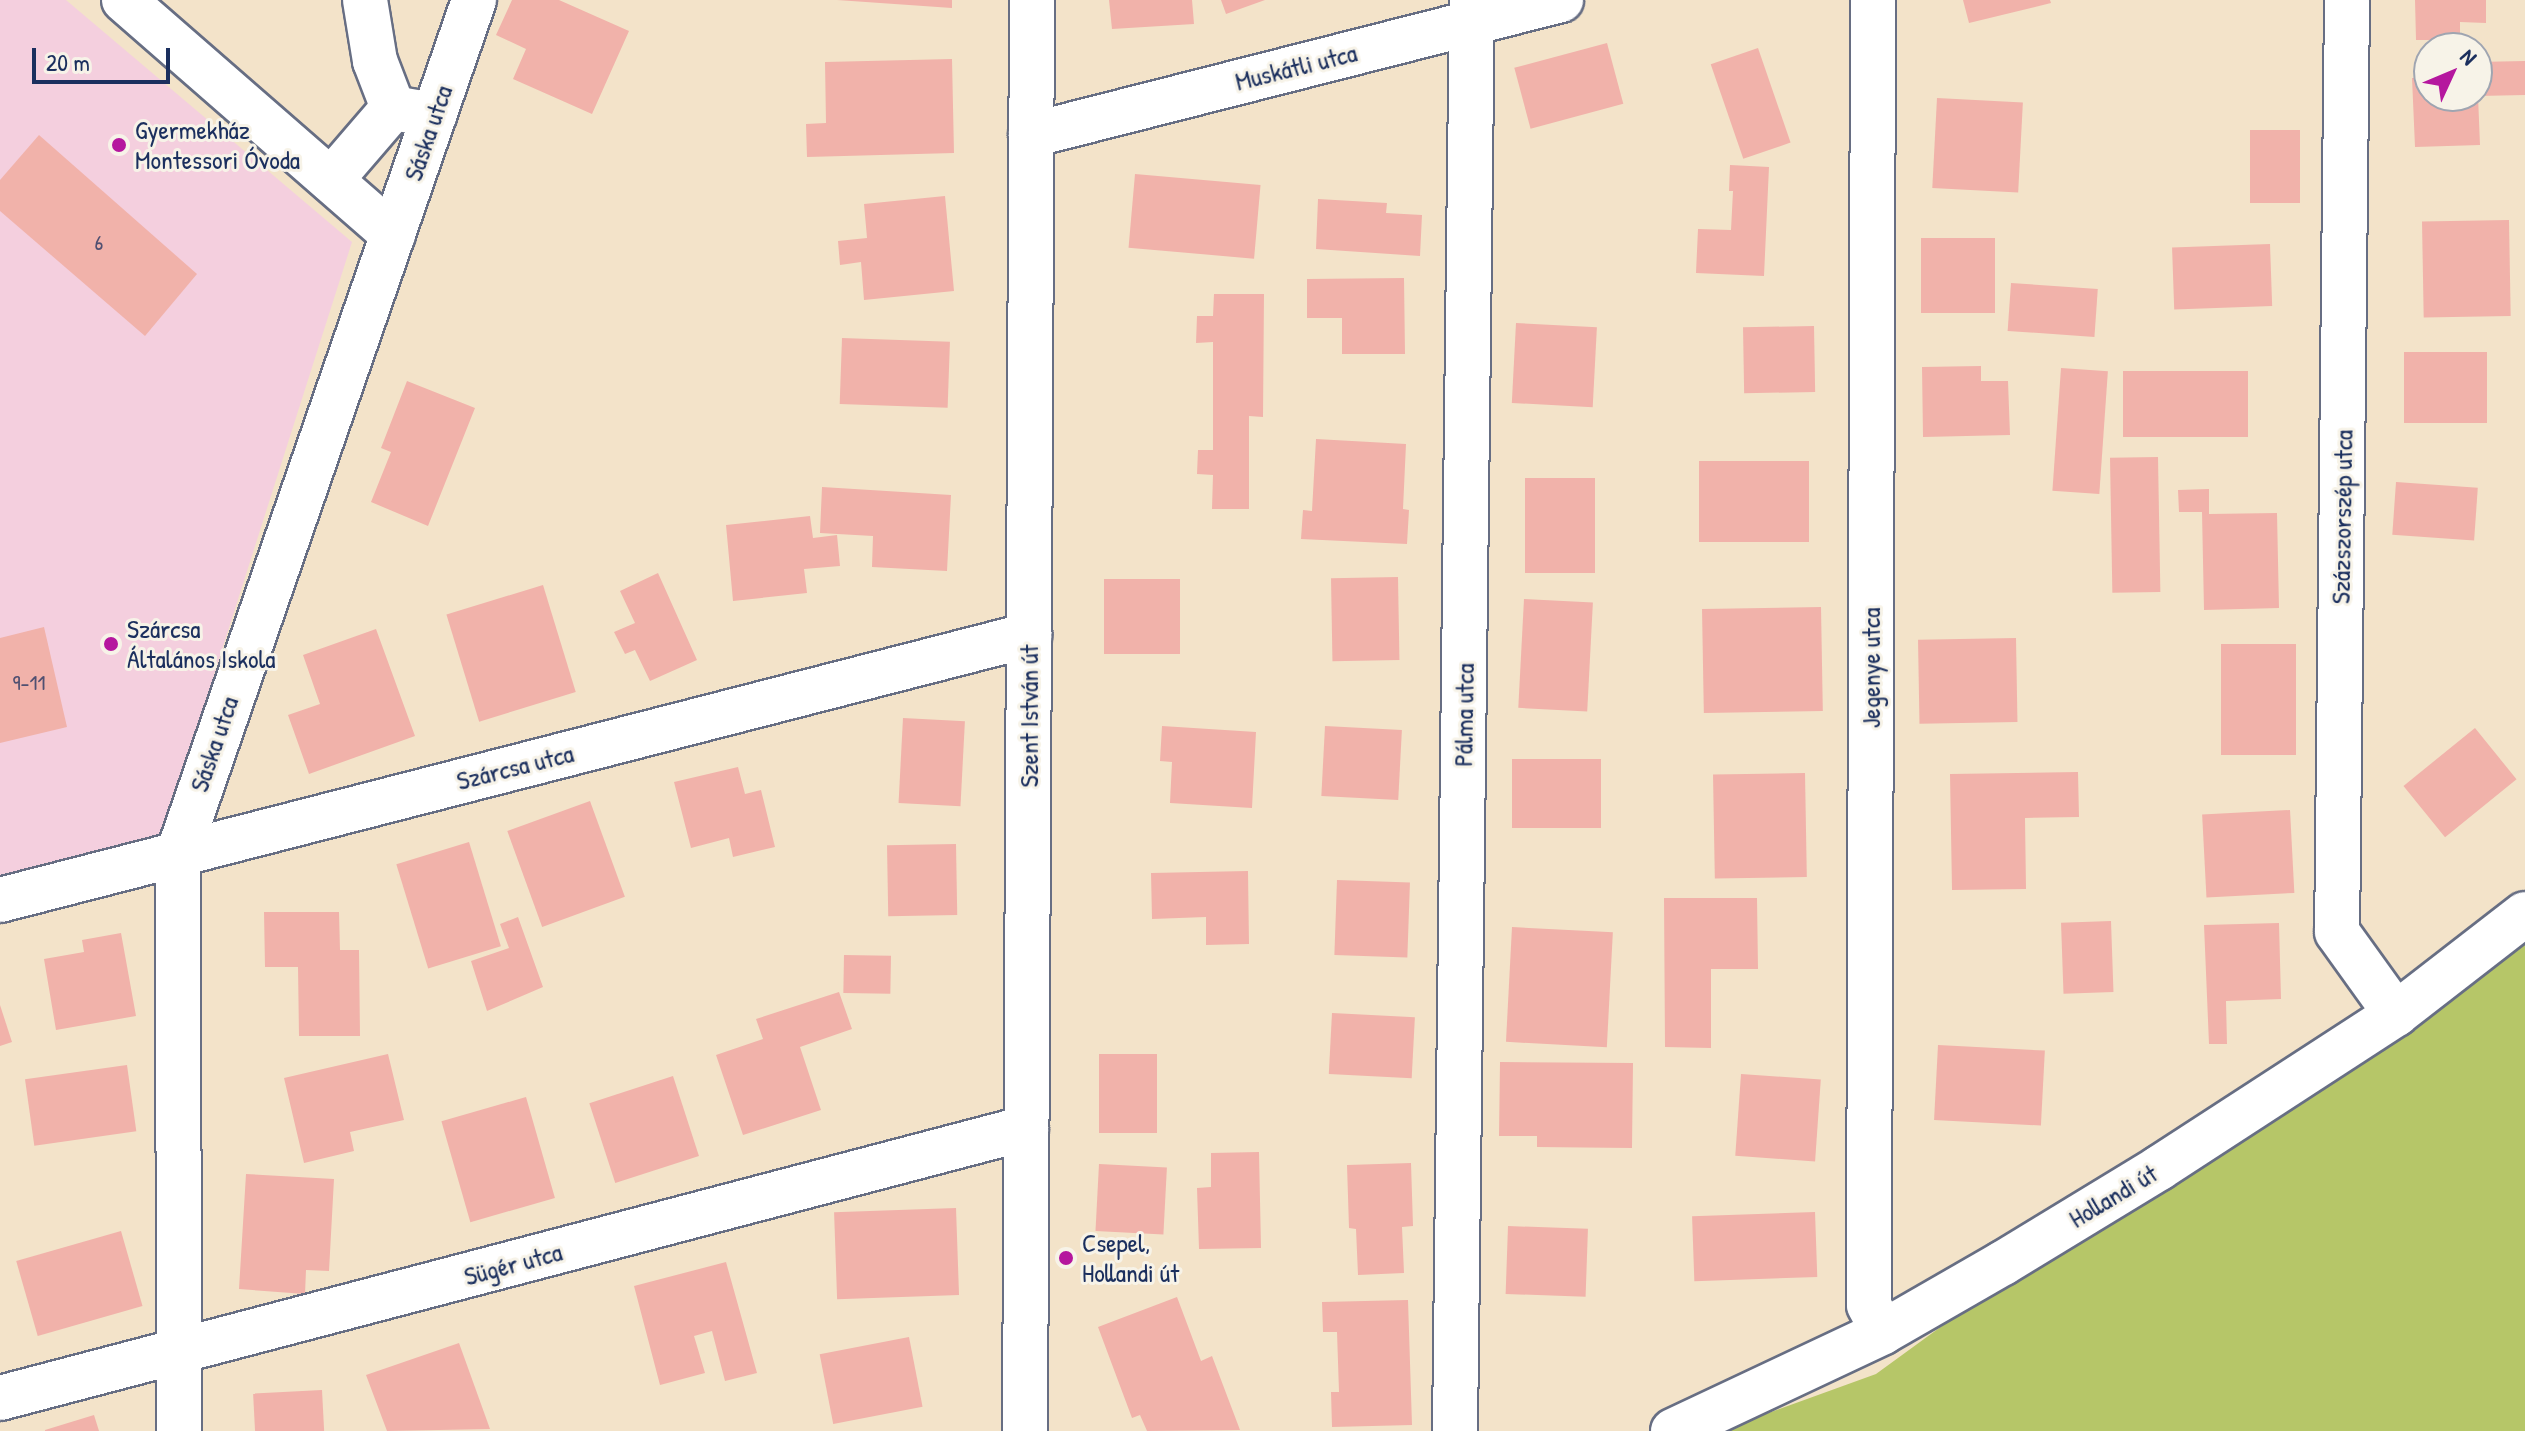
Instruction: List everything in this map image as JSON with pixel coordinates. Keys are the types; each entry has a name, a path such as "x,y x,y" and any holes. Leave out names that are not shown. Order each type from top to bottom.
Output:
{"street":[{"path":"124,0 393,235"},
{"path":"331,180 414,112 375,61 365,0"},
{"name":"Sáska utca","path":"179,1431 178,854 393,235 414,112 474,0"},
{"name":"Szent István út","path":"1025,1431 1032,0"},
{"name":"Muskátli utca","path":"1031,135 1472,11 1561,0"},
{"name":"Jegenye utca","path":"1873,0 1869,1305 1883,1332"},
{"name":"Százszorszép utca","path":"2347,0 2337,932 2396,1014"},
{"name":"Pálma utca","path":"1455,1431 1472,11"},
{"name":"Szárcsa utca","path":"0,900 1029,635"},
{"name":"Hollandi út","path":"1673,1431 1883,1332 2159,1168 2396,1014 2525,914"},
{"name":"Sügér utca","path":"0,1398 1026,1128"}],"shaded area":[{"path":"0,0 66,0 352,242 159,847 0,889"}],"green space":[{"path":"2525,914 2525,1431 1719,1431 1876,1374 2159,1168"}],"building":[{"path":"512,0 559,0 629,31 592,114 513,79 526,49 496,35"},
{"path":"837,0 952,0 952,8"},
{"path":"1109,0 1192,0 1194,24 1112,29"},
{"path":"1221,0 1265,0 1226,14"},
{"path":"1963,0 2050,0 2051,3 1969,23"},
{"path":"2415,0 2486,0 2486,23 2460,22 2460,32 2416,32"},
{"path":"1607,43 1623,104 1531,129 1514,68"},
{"path":"1758,48 1791,143 1743,159 1711,64"},
{"path":"952,59 954,153 807,157 806,124 826,123 825,62"},
{"path":"2525,61 2525,95 2493,96 2493,62"},
{"path":"1937,98 2023,103 2018,192 1932,188"},
{"path":"2413,112 2479,112 2480,145 2415,147"},
{"path":"2250,130 2300,130 2300,203 2250,203"},
{"path":"39,135 197,274 145,336 0,211 0,180"},
{"path":"1730,165 1769,167 1764,276 1696,273 1698,229 1731,230 1733,191 1729,191"},
{"path":"1135,174 1261,185 1254,259 1129,248"},
{"path":"945,196 954,291 864,300 861,262 840,265 838,241 867,238 864,204"},
{"path":"1318,199 1387,203 1386,213 1422,215 1420,256 1316,249"},
{"path":"2509,220 2511,316 2424,318 2422,222"},
{"path":"1921,238 1995,238 1995,313 1921,313"},
{"path":"2270,244 2272,306 2174,309 2172,247"},
{"path":"1404,278 1405,354 1342,354 1342,318 1307,318 1307,279"},
{"path":"2011,283 2098,289 2094,337 2008,331"},
{"path":"1214,294 1264,294 1263,417 1249,416 1249,509 1212,509 1213,475 1197,474 1198,450 1213,450 1213,342 1196,343 1197,316 1213,316"},
{"path":"1516,323 1597,327 1593,407 1512,403"},
{"path":"1814,326 1815,392 1744,393 1743,327"},
{"path":"842,338 950,342 948,408 840,404"},
{"path":"2404,352 2487,352 2487,423 2404,423"},
{"path":"1981,366 1981,381 2008,381 2010,435 1923,437 1922,367"},
{"path":"2061,368 2108,371 2099,494 2052,491"},
{"path":"2123,371 2248,371 2248,437 2123,437"},
{"path":"407,381 475,408 428,526 371,502 391,452 381,448"},
{"path":"1316,439 1406,444 1403,509 1409,510 1407,544 1301,539 1303,510 1312,511"},
{"path":"2158,457 2160,592 2112,593 2110,458"},
{"path":"1699,461 1809,461 1809,542 1699,542"},
{"path":"1525,478 1595,478 1595,573 1525,573"},
{"path":"2396,482 2478,488 2474,541 2392,535"},
{"path":"822,487 951,495 947,571 872,567 873,536 820,533"},
{"path":"2209,489 2209,514 2277,513 2279,608 2204,610 2202,512 2179,512 2178,490"},
{"path":"810,516 813,538 837,535 840,566 804,569 807,593 733,601 726,525"},
{"path":"658,573 697,660 650,681 635,650 625,654 614,632 635,623 620,591"},
{"path":"1398,577 1399,660 1332,661 1331,578"},
{"path":"1104,579 1180,579 1180,654 1104,654"},
{"path":"543,585 576,692 479,722 446,615"},
{"path":"1524,599 1593,603 1587,711 1518,708"},
{"path":"1821,607 1823,711 1704,713 1702,609"},
{"path":"44,627 67,727 0,743 0,638"},
{"path":"376,629 415,736 309,774 288,715 320,704 303,655"},
{"path":"2016,638 2017,722 1919,724 1918,640"},
{"path":"2221,644 2296,644 2296,755 2221,755"},
{"path":"903,718 965,721 960,806 899,803"},
{"path":"1162,726 1256,732 1252,808 1170,803 1172,762 1160,761"},
{"path":"1325,726 1402,730 1398,800 1321,796"},
{"path":"2475,728 2517,779 2445,837 2404,786"},
{"path":"1512,759 1601,759 1601,828 1512,828"},
{"path":"738,767 745,794 761,790 775,847 733,857 729,838 691,848 674,782"},
{"path":"2078,772 2079,817 2025,818 2026,889 1952,890 1950,774"},
{"path":"1805,773 1807,877 1715,879 1713,775"},
{"path":"590,801 625,897 542,927 507,831"},
{"path":"2290,810 2294,893 2206,897 2202,815"},
{"path":"469,842 501,946 428,968 396,864"},
{"path":"956,844 957,915 888,916 887,845"},
{"path":"1248,871 1249,944 1206,945 1206,917 1152,919 1151,873"},
{"path":"1337,880 1410,883 1407,958 1334,955"},
{"path":"1664,898 1757,898 1758,969 1711,969 1711,1048 1665,1047"},
{"path":"264,912 339,912 340,950 359,950 360,1036 299,1036 298,967 265,967"},
{"path":"518,917 543,987 487,1011 471,961 509,948 500,924"},
{"path":"2111,921 2113,992 2064,994 2061,923"},
{"path":"2279,923 2281,999 2226,1001 2227,1044 2209,1044 2204,925"},
{"path":"1512,927 1613,932 1607,1047 1506,1042"},
{"path":"121,933 136,1016 56,1030 44,959 84,952 82,940"},
{"path":"844,955 891,956 890,994 843,993"},
{"path":"839,992 852,1029 800,1047 821,1110 743,1135 716,1055 763,1039 756,1019"},
{"path":"0,1005 12,1042 0,1046"},
{"path":"1332,1013 1415,1017 1412,1078 1329,1074"},
{"path":"1938,1045 2045,1051 2041,1125 1934,1120"},
{"path":"388,1054 404,1120 350,1132 354,1151 304,1163 284,1078"},
{"path":"1099,1054 1157,1054 1157,1133 1099,1133"},
{"path":"1500,1062 1633,1063 1632,1148 1537,1147 1537,1136 1499,1136"},
{"path":"127,1065 136,1131 34,1146 25,1079"},
{"path":"1741,1074 1821,1080 1815,1161 1735,1156"},
{"path":"673,1076 699,1156 615,1183 589,1103"},
{"path":"526,1097 555,1198 470,1222 441,1121"},
{"path":"1259,1152 1261,1248 1199,1249 1197,1188 1211,1187 1211,1153"},
{"path":"1411,1163 1413,1226 1402,1227 1404,1273 1358,1275 1356,1229 1349,1228 1347,1165"},
{"path":"1099,1164 1167,1168 1163,1234 1095,1231"},
{"path":"246,1174 334,1179 329,1271 306,1270 305,1294 239,1289"},
{"path":"956,1208 959,1295 837,1299 834,1212"},
{"path":"1815,1212 1817,1277 1694,1281 1692,1216"},
{"path":"1508,1226 1588,1229 1586,1297 1506,1294"},
{"path":"121,1231 142,1306 38,1336 16,1261"},
{"path":"726,1262 757,1373 725,1381 712,1331 694,1336 705,1373 660,1385 634,1286"},
{"path":"1177,1297 1201,1361 1212,1356 1240,1430 1147,1431 1140,1415 1132,1418 1098,1327"},
{"path":"1408,1300 1412,1425 1332,1427 1331,1392 1339,1392 1337,1332 1323,1332 1322,1302"},
{"path":"909,1337 923,1407 833,1424 820,1354"},
{"path":"459,1343 490,1429 387,1431 366,1375"},
{"path":"322,1390 324,1431 255,1431 253,1394"},
{"path":"94,1415 99,1431 45,1431 45,1430"}],"place":[{"name":"Gyermekház Montessori Óvoda","path":"119,145"},
{"name":"Szárcsa Általános Iskola","path":"111,644"},
{"name":"Csepel, Hollandi út","path":"1066,1258"}]}
